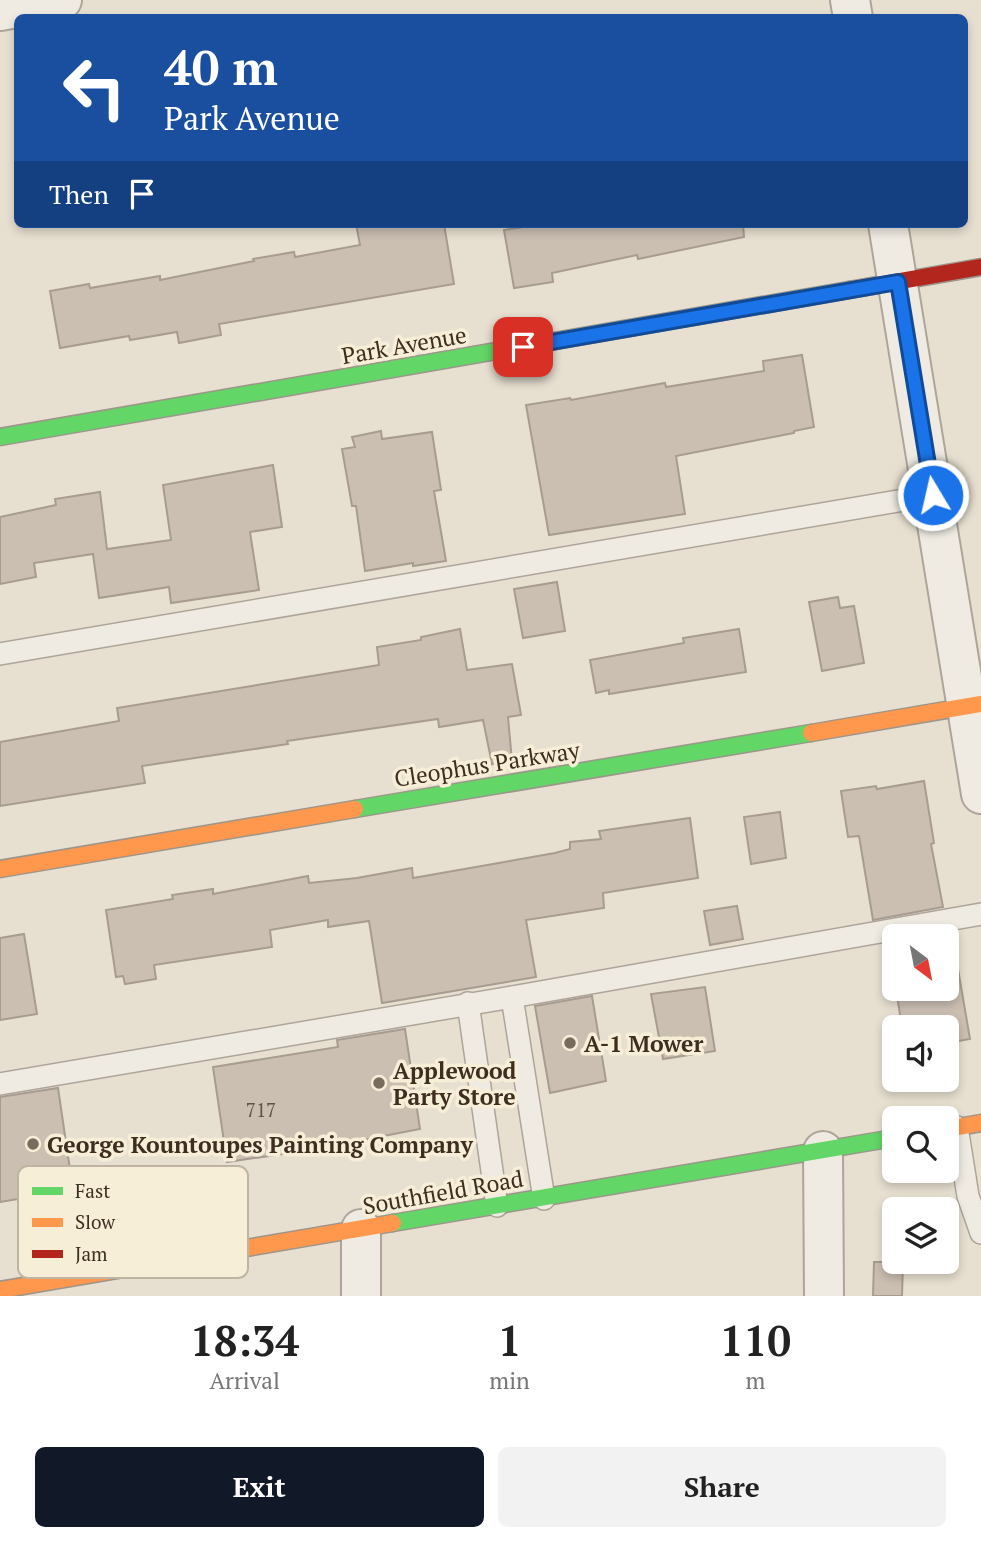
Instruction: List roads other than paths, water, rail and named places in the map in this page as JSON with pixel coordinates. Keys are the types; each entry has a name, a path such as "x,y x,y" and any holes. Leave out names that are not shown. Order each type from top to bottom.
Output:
{"street":[{"path":"0,11 62,0"},
{"path":"889,228 933,495 974,705 981,794"},
{"name":"Park Avenue","path":"0,437 981,267"},
{"name":"Cleophus Parkway","path":"0,869 974,705"},
{"path":"959,1127 981,1123"},
{"name":"Southfield Road","path":"248,1253 361,1229 882,1140"},
{"path":"823,1151 824,1296"},
{"path":"361,1229 361,1296"},
{"name":"Southfield Road","path":"0,1290 92,1285 126,1278"}],"lane":[{"path":"0,654 933,495"},
{"path":"0,1084 981,914"},
{"path":"512,997 544,1199"},
{"path":"468,1003 497,1206"},
{"path":"959,1158 981,1233"}],"place":[{"name":"A-1 Mower","path":"570,1043"},
{"name":"Applewood Party Store","path":"379,1083"},
{"name":"George Kountoupes Painting Company","path":"33,1144"}]}
